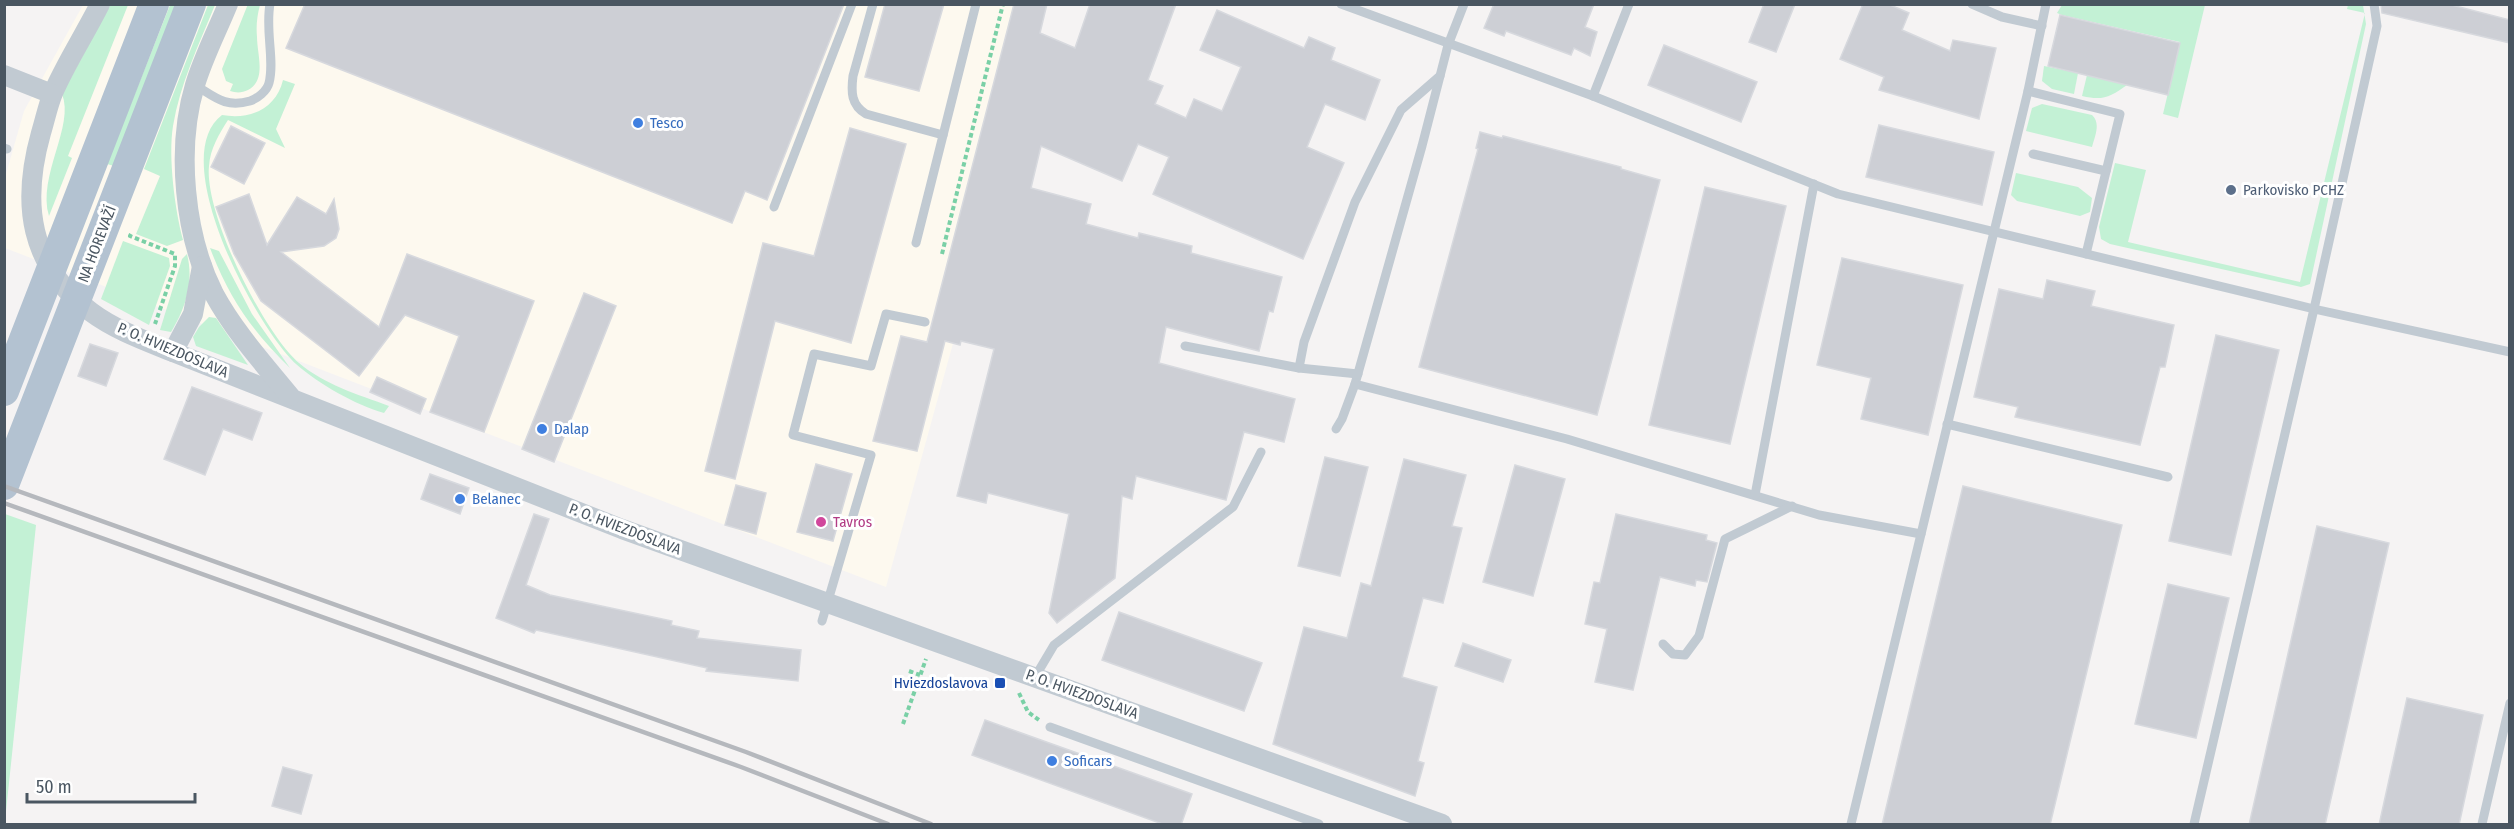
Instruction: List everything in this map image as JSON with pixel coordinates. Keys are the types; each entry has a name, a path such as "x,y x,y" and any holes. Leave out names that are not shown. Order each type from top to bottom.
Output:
{"main road":[{"path":"4,391 154,4"},
{"name":"NA HOREVAŽÍ","path":"4,485 191,4"}],"street":[{"path":"4,75 52,94 100,4"},
{"path":"228,4 195,85 185,131 186,193 190,218 202,266 214,293 233,325 292,398"},
{"name":"P. O. HVIEZDOSLAVA","path":"52,94 34,159 31,188 32,223 42,255 55,277 92,312 128,333 825,612 933,641 1442,825"},
{"path":"173,352 193,315 202,266"}],"lane":[{"path":"195,85 221,101 235,105 256,99 269,86 267,21 270,4"},
{"path":"774,207 852,4"},
{"path":"873,4 853,76 851,87 854,102 858,109 866,114 943,135"},
{"path":"916,243 976,4"},
{"path":"1341,4 1448,45 1593,96 1838,194 2314,309 2510,352"},
{"path":"1336,429 1355,384 1448,45 1464,4"},
{"path":"1593,96 1629,4"},
{"path":"1972,4 2002,17 2042,26"},
{"path":"1851,825 2028,91 2046,4"},
{"path":"2194,825 2377,26 2374,4"},
{"path":"1299,368 1304,342 1355,202 1401,110 1440,76"},
{"path":"2028,91 2120,114 2086,254"},
{"path":"2033,154 2106,171"},
{"path":"1755,495 1814,184"},
{"path":"825,612 871,455 793,435 814,354 871,366 886,314 925,322"},
{"path":"1185,346 1299,368 1358,374"},
{"path":"1355,384 1567,440 1819,514 1921,534"},
{"path":"1947,424 2168,477"},
{"path":"1029,675 1054,645 1233,507 1261,452"},
{"path":"1663,644 1673,654 1685,655 1699,636 1725,539 1792,506"},
{"path":"2482,825 2510,704"},
{"path":"1050,727 1319,825"}],"path":[{"path":"942,254 1004,4"},
{"path":"130,236 175,254 175,266 153,327"},
{"path":"903,723 933,641"},
{"path":"909,671 920,675"},
{"path":"1029,675 1017,690 1028,712 1050,727"}],"shaded area":[{"path":"83,5 1046,5 886,587 5,248 4,181 24,111"}],"green space":[{"path":"248,4 260,5 257,17 259,73 254,86 248,90 234,92 230,91 233,84 226,81 222,69"},
{"path":"110,5 128,5 68,156 72,158 49,216 48,185 64,121 65,107 62,94"},
{"path":"170,5 176,5 114,166 107,164"},
{"path":"208,5 215,5 185,80 173,126 171,153 173,183 183,240 167,246 136,234 160,176 144,169"},
{"path":"2062,5 2205,5 2178,118 2163,114 2180,42 2062,15 2057,13"},
{"path":"2348,5 2363,5 2364,13 2347,9"},
{"path":"2365,15 2366,24 2310,284 2301,287 2110,244 2101,239 2099,227 2115,163 2146,170 2128,242 2300,282"},
{"path":"2044,66 2078,73 2074,94 2052,89 2042,81"},
{"path":"2087,75 2127,85 2106,97 2082,96"},
{"path":"283,80 295,84 276,129 285,148 228,120 211,154 209,166 210,187 216,212 226,241 253,299 285,348 309,371 342,388 389,406 384,413 349,399 326,386 296,364 279,344 240,280 223,242 210,203 204,167 207,137 222,115 252,114 268,105 280,90"},
{"path":"2042,104 2092,115 2097,126 2092,147 2026,131 2032,108"},
{"path":"2016,173 2078,187 2092,198 2090,212 2080,216 2017,201 2011,195"},
{"path":"123,241 169,258 170,266 149,325 101,299"},
{"path":"210,248 219,251 252,314 290,368 264,341 243,313 225,283"},
{"path":"187,254 189,284 181,313 171,332 160,330 182,259"},
{"path":"209,317 216,318 248,365 196,346 193,337"},
{"path":"4,514 36,525 5,821"}],"building":[{"name":"Tesco","path":"305,4 844,4 767,200 745,191 732,223 286,48"},
{"path":"885,4 944,4 919,91 865,77"},
{"path":"1014,4 1047,4 1040,33 1075,48 1090,4 1176,4 1148,80 1163,86 1155,104 1186,118 1194,99 1222,111 1241,67 1200,50 1217,10 1304,48 1309,37 1335,48 1331,60 1380,80 1365,120 1325,104 1307,147 1344,163 1303,259 1153,194 1169,157 1138,144 1122,181 1041,146 1031,188 1091,204 1086,224 1138,238 1139,233 1192,246 1191,253 1282,277 1273,312 1269,311 1259,351 1166,327 1159,363 1295,399 1284,442 1244,432 1226,500 1136,476 1132,499 1122,496 1115,578 1057,623 1049,613 1069,514 988,493 986,503 957,496 994,349 961,341 960,345 945,341 917,451 873,441 901,336 927,342"},
{"path":"1494,4 1594,4 1585,27 1597,32 1590,56 1574,48 1571,55 1506,31 1504,36 1484,28"},
{"path":"1764,4 1795,4 1776,52 1749,42"},
{"path":"1863,4 1888,4 1909,13 1902,30 1950,51 1953,40 1996,48 1979,119 1879,90 1884,77 1840,59"},
{"path":"2381,4 2448,4 2510,20 2510,43 2382,13"},
{"path":"2060,15 2180,43 2168,95 2048,66"},
{"path":"1664,45 1757,82 1741,122 1648,85"},
{"path":"1879,125 1994,152 1982,205 1866,177"},
{"path":"231,126 265,143 244,184 211,167"},
{"path":"850,128 906,144 851,343 775,321 735,479 705,471 763,243 814,256"},
{"path":"1480,132 1621,167 1621,169 1660,180 1597,415 1419,367 1478,149 1476,148"},
{"path":"1705,187 1786,206 1730,444 1649,425"},
{"path":"249,194 267,245 297,197 326,214 334,199 339,229 336,238 324,246 281,252 379,327 407,254 534,301 484,432 430,412 459,336 405,315 359,376 261,301 234,254 216,207"},
{"path":"1842,258 1963,285 1928,435 1861,419 1871,378 1817,365"},
{"path":"2047,280 2095,291 2091,306 2174,325 2165,367 2160,367 2140,445 2015,417 2018,407 1974,397 1999,289 2043,299"},
{"path":"584,293 616,306 554,462 522,449"},
{"path":"2216,335 2279,350 2231,555 2169,541"},
{"path":"90,344 118,353 106,386 78,376"},
{"path":"377,377 426,399 420,414 370,392"},
{"path":"192,387 262,413 252,440 223,429 205,475 164,459"},
{"path":"1325,457 1368,467 1340,576 1298,566"},
{"path":"1404,459 1466,475 1452,526 1462,528 1443,603 1423,598 1402,677 1437,687 1418,761 1424,763 1415,796 1273,744 1304,627 1347,638 1361,583 1371,586"},
{"path":"816,464 852,474 833,541 797,532"},
{"path":"1515,465 1565,479 1533,596 1483,582"},
{"path":"430,474 469,488 460,514 421,499"},
{"path":"736,485 766,493 756,534 725,525"},
{"path":"1963,486 2122,525 2050,825 1882,825"},
{"path":"534,514 549,519 526,585 550,595 672,621 671,625 699,631 697,638 801,650 798,681 706,671 707,668 536,630 534,633 496,618"},
{"path":"1616,514 1707,535 1706,540 1717,543 1707,582 1696,580 1695,586 1660,577 1633,690 1595,682 1607,629 1585,624 1594,582 1600,583"},
{"path":"2317,526 2389,543 2325,825 2249,825"},
{"path":"2168,584 2229,598 2196,738 2135,724"},
{"path":"1119,612 1262,663 1244,711 1102,660"},
{"path":"1463,643 1511,660 1503,682 1455,666"},
{"path":"2407,698 2483,715 2459,825 2379,825"},
{"path":"985,720 1192,794 1181,825 1165,825 972,755"},
{"path":"283,767 312,775 301,814 272,806"}],"railway":[{"path":"4,486 746,752 931,824"},
{"path":"4,503 741,767 888,824"}],"place":[{"name":"Tesco","path":"638,123"},
{"name":"Parkovisko PCHZ","path":"2231,190"},
{"name":"Dalap","path":"542,429"},
{"name":"Belanec","path":"460,499"},
{"name":"Tavros","path":"821,522"},
{"name":"Hviezdoslavova","path":"1000,683"},
{"name":"Soficars","path":"1052,761"}]}
